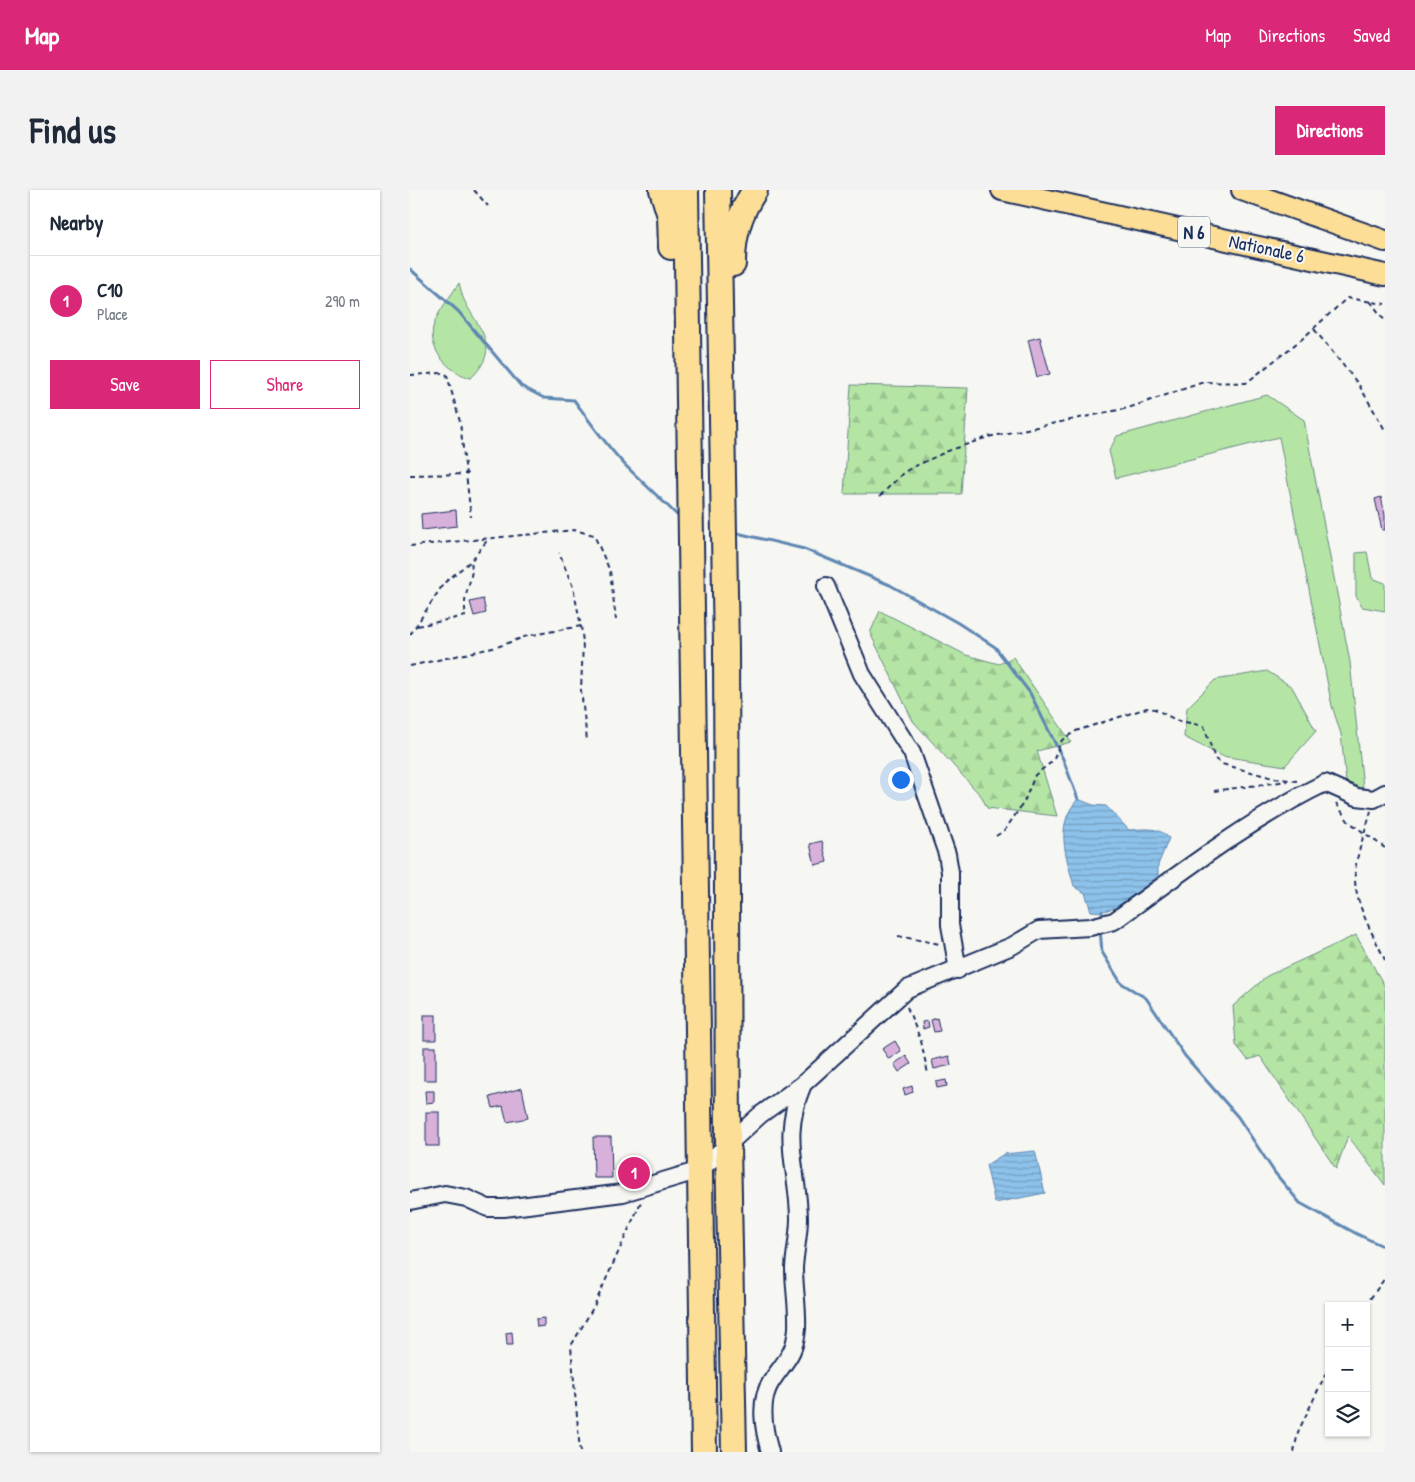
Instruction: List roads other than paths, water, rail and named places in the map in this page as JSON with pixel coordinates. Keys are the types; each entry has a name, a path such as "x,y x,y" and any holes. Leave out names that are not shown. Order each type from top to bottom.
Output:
{"highway":[{"path":"662,190 670,216 694,645"},
{"path":"686,190 694,645 704,1452"},
{"path":"718,190 726,649 728,1145 734,1452"},
{"path":"726,649 733,242 740,216 755,190"}],"main road":[{"name":"Nationale 6","path":"1002,190 1385,275"},
{"path":"1242,190 1385,241"}],"street":[{"path":"826,586 862,674 912,753 947,854 950,872 950,925 958,970"},
{"path":"410,1201 445,1194 466,1198 488,1208 504,1208 603,1197 700,1170 760,1115 803,1084 907,989 958,970 1012,946 1038,930 1090,927 1114,921 1238,833 1289,801 1325,783 1357,797 1380,796"},
{"path":"770,1452 765,1434 763,1411 770,1383 792,1355 797,1329 794,1267 799,1218 790,1151 794,1106 803,1084"}],"water":[{"path":"1078,799 1093,805 1106,806 1129,830 1156,830 1169,838 1158,865 1158,876 1119,906 1101,911 1091,911 1085,893 1074,886 1065,852 1064,830 1066,819"},
{"path":"1035,1151 1045,1193 995,1203 986,1165 1004,1154"}],"waterway":[{"path":"410,269 458,311 521,386 544,398 574,400 618,457 679,517"},
{"path":"737,533 804,549 890,585 958,623 995,647 1030,693 1063,759 1078,799"},
{"path":"1101,920 1102,912"},
{"path":"1100,929 1102,952 1121,983 1146,998 1185,1056 1238,1117 1275,1173 1300,1203 1385,1247"}],"place":[{"name":"C10","path":"634,1173"}]}
